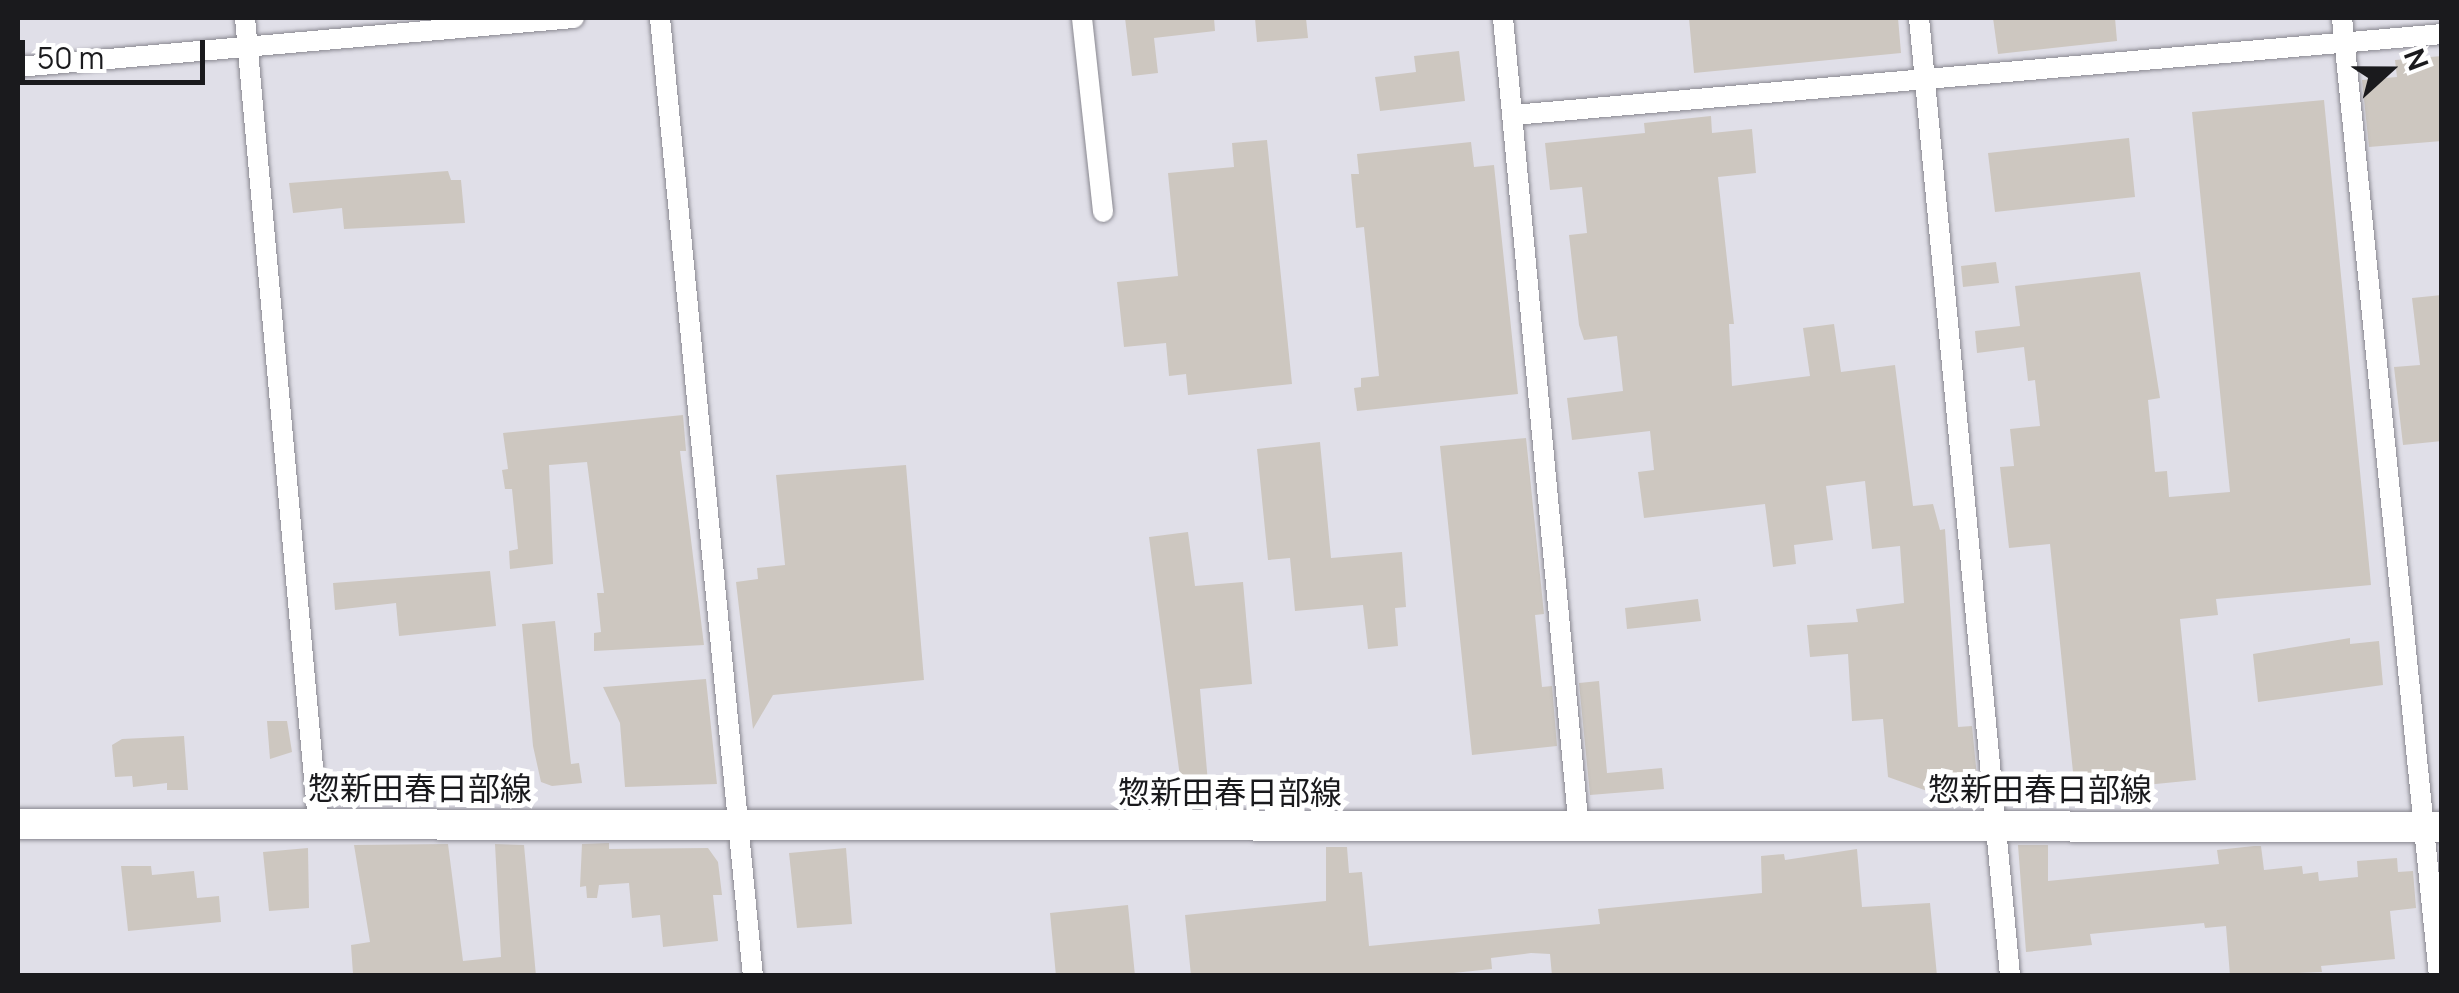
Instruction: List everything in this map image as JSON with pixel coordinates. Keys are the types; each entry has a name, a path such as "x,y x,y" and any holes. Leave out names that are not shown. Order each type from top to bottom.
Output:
{"main road":[{"name":"惣新田春日部線","path":"18,824 1579,829 1995,822 2434,827"}],"street":[{"path":"245,18 318,822"},
{"path":"18,66 574,18"},
{"path":"660,18 753,976"},
{"path":"1082,18 1103,212"},
{"path":"1503,18 1579,829"},
{"path":"1918,18 2010,976"},
{"path":"2342,18 2434,827 2439,976"},
{"path":"1513,115 2442,34"}],"building":[{"path":"1125,18 1214,18 1215,31 1154,38 1158,73 1132,76"},
{"path":"1255,18 1306,18 1308,38 1257,42"},
{"path":"1689,18 1898,18 1901,53 1694,73"},
{"path":"1993,18 2115,18 2117,41 1998,54"},
{"path":"1459,51 1465,101 1380,111 1375,77 1416,72 1414,56"},
{"path":"2442,56 2442,141 2369,147 2362,80 2397,77 2395,60"},
{"path":"2324,100 2371,585 2216,599 2218,615 2180,619 2196,780 2075,792 2050,544 2009,548 2000,467 2014,466 2010,429 2040,426 2035,380 2028,381 2024,347 1977,353 1975,331 2020,326 2015,286 2140,272 2160,398 2148,400 2155,472 2167,471 2169,497 2230,492 2192,112"},
{"path":"1711,116 1712,133 1752,129 1756,173 1718,177 1734,324 1729,324 1732,386 1810,376 1803,328 1834,324 1841,372 1895,365 1913,506 1933,504 1940,530 1945,529 1958,727 1972,726 1978,787 1930,792 1888,777 1883,719 1852,721 1848,654 1810,657 1807,625 1858,622 1856,609 1904,603 1900,546 1872,549 1865,481 1826,486 1833,540 1794,545 1796,564 1773,567 1765,504 1644,518 1638,472 1654,470 1650,431 1572,440 1567,398 1623,391 1617,336 1584,340 1579,325 1569,235 1587,233 1582,187 1550,190 1545,143 1645,133 1644,123"},
{"path":"2129,138 2135,197 1995,212 1988,153"},
{"path":"1267,140 1292,384 1188,395 1186,374 1169,376 1166,343 1124,347 1117,282 1178,276 1168,173 1234,167 1232,143"},
{"path":"1471,142 1474,167 1494,165 1518,394 1357,411 1354,388 1361,387 1361,378 1379,376 1364,227 1356,228 1351,174 1359,174 1357,154"},
{"path":"448,171 451,180 461,180 465,223 344,229 342,208 293,213 289,183"},
{"path":"1996,262 1999,283 1963,287 1961,266"},
{"path":"2442,295 2442,441 2403,445 2394,367 2420,365 2412,298"},
{"path":"683,415 686,451 680,451 704,645 594,651 594,633 601,632 597,593 604,593 587,462 549,465 553,564 510,569 509,551 518,549 512,489 505,489 502,470 508,469 503,433"},
{"path":"1526,438 1544,614 1535,615 1542,687 1552,686 1557,746 1472,755 1440,446"},
{"path":"1320,442 1331,558 1402,552 1406,607 1395,608 1398,646 1368,649 1363,605 1295,611 1290,558 1268,560 1257,449"},
{"path":"906,465 924,680 773,695 753,729 736,582 758,579 757,568 785,565 776,475"},
{"path":"1188,532 1195,586 1243,582 1252,684 1200,689 1208,783 1181,785 1149,537"},
{"path":"490,571 496,626 399,636 396,603 335,610 333,583"},
{"path":"1698,599 1701,621 1627,629 1625,608"},
{"path":"555,621 571,764 579,763 582,783 552,786 541,782 533,746 522,624"},
{"path":"2350,638 2350,644 2379,641 2383,685 2258,702 2253,654"},
{"path":"706,679 717,784 625,787 620,723 603,687"},
{"path":"1599,681 1607,773 1662,768 1664,789 1590,795 1579,683"},
{"path":"267,721 287,721 292,752 270,759"},
{"path":"184,736 188,790 167,790 167,783 133,787 132,776 115,777 112,745 122,739"},
{"path":"609,843 609,849 708,848 718,862 722,895 713,895 718,941 663,947 660,915 632,918 629,883 599,885 597,898 587,898 586,886 580,887 582,844"},
{"path":"448,844 463,961 501,957 495,844 524,845 536,976 353,974 351,945 370,942 354,845"},
{"path":"2018,845 2048,845 2048,881 2219,864 2217,850 2254,846 2261,846 2264,870 2302,866 2303,874 2318,872 2319,881 2358,877 2357,861 2397,858 2398,872 2413,871 2416,908 2390,911 2395,959 2321,966 2322,972 2230,976 2226,926 2205,928 2204,923 2090,934 2092,945 2026,952"},
{"path":"1326,847 1347,847 1349,873 1362,872 1369,946 1600,924 1598,909 1762,893 1761,856 1784,854 1785,860 1857,849 1862,907 1930,903 1937,976 1552,976 1550,954 1531,953 1491,958 1492,969 1424,976 1191,976 1185,915 1326,901"},
{"path":"308,848 309,908 269,911 263,852"},
{"path":"846,848 852,924 797,928 789,853"},
{"path":"121,866 151,866 152,875 194,871 197,898 219,896 221,922 128,931"},
{"path":"1128,905 1135,976 1056,976 1050,913"}]}
